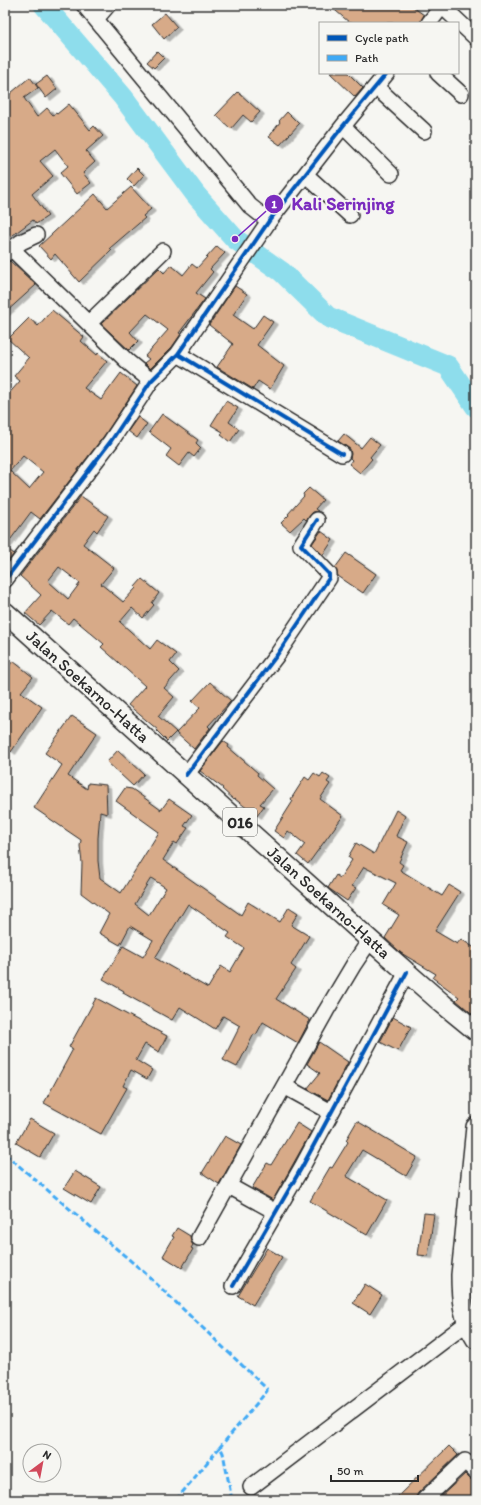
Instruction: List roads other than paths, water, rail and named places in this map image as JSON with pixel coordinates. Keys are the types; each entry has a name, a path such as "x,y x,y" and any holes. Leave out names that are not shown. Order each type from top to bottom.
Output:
{"main road":[{"name":"Jalan Soekarno-Hatta","path":"5,612 186,775 363,951 407,972 476,1031"},
{"path":"476,1127 461,1275 461,1302 467,1323 476,1339"}],"street":[{"path":"84,5 250,206 269,221"},
{"path":"96,19 108,5"},
{"path":"430,22 442,5 476,38"},
{"path":"5,580 111,441 151,381 178,354 269,221 343,126 386,74"},
{"path":"439,74 461,94"},
{"path":"376,87 424,131"},
{"path":"343,126 391,174"},
{"path":"306,175 350,215"},
{"path":"36,235 21,242 9,252 89,323 128,362 151,381"},
{"path":"89,323 162,251"},
{"path":"178,354 342,454"},
{"path":"186,775 276,656 329,578 329,574 301,545 316,520"},
{"path":"199,1238 284,1086 363,951"},
{"path":"233,1286 302,1167 407,972"},
{"path":"284,1086 332,1112"},
{"path":"229,1186 276,1212"},
{"path":"251,1487 467,1323"},
{"path":"424,1500 465,1461 476,1472"}],"waterway":[{"path":"44,5 123,97 196,195 235,239 282,272 328,317 448,366 476,407"}],"place":[{"name":"Kali Serinjing","path":"235,239"}]}
